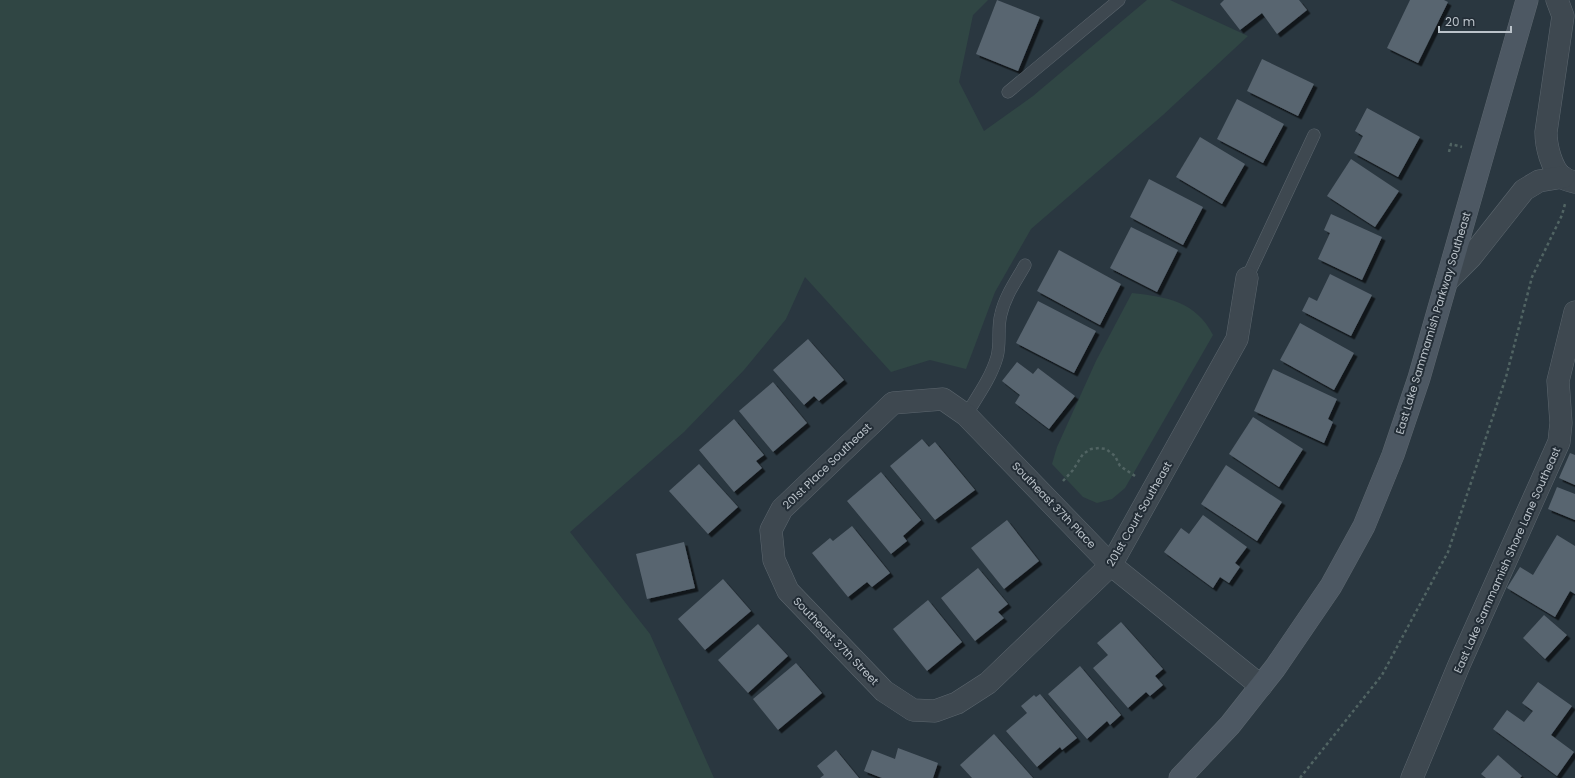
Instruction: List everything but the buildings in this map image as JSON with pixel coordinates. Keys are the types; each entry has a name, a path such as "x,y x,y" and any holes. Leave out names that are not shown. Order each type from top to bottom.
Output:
{"main road":[{"name":"East Lake Sammamish Parkway Southeast","path":"1180,778 1230,724 1262,686 1331,586 1364,526 1394,455 1419,378 1527,0"}],"street":[{"path":"1557,0 1563,16 1546,132 1546,145 1551,160 1570,180"},
{"path":"1447,281 1471,257 1524,190 1539,181 1570,180"},
{"name":"201st Court Southeast","path":"913,710 935,711 956,703 988,683 1111,565 1237,339 1247,278"},
{"name":"East Lake Sammamish Shore Lane Southeast","path":"1412,778 1459,665 1559,442 1561,423 1558,381 1575,312"},
{"name":"Southeast 37th Place","path":"893,403 943,399 966,415 1111,565 1262,686"},
{"name":"201st Place Southeast","path":"774,560 772,530 782,509 893,403"},
{"name":"Southeast 37th Street","path":"774,560 788,591 884,691 913,710"}],"lane":[{"path":"1008,92 1119,0"},
{"path":"1247,278 1314,135"},
{"path":"966,415 986,382 997,358 1000,342 1000,316 1003,305 1025,265"}],"path":[{"path":"1300,778 1382,674 1448,552 1506,377 1532,277 1562,215 1570,180"},
{"path":"1063,481 1073,470 1083,454 1091,449 1099,448 1106,449 1115,456 1120,466 1136,476"}],"green space":[{"path":"0,0 988,0 973,15 959,82 984,131 1033,96 1147,0 1170,0 1248,36 1163,115 1031,229 995,292 966,369 930,360 891,372 805,277 786,319 744,370 684,432 570,532 650,634 714,778 0,778"},
{"path":"1132,293 1157,296 1189,308 1206,324 1213,335 1125,488 1112,499 1097,503 1083,497 1052,464 1057,447 1096,361"}]}
